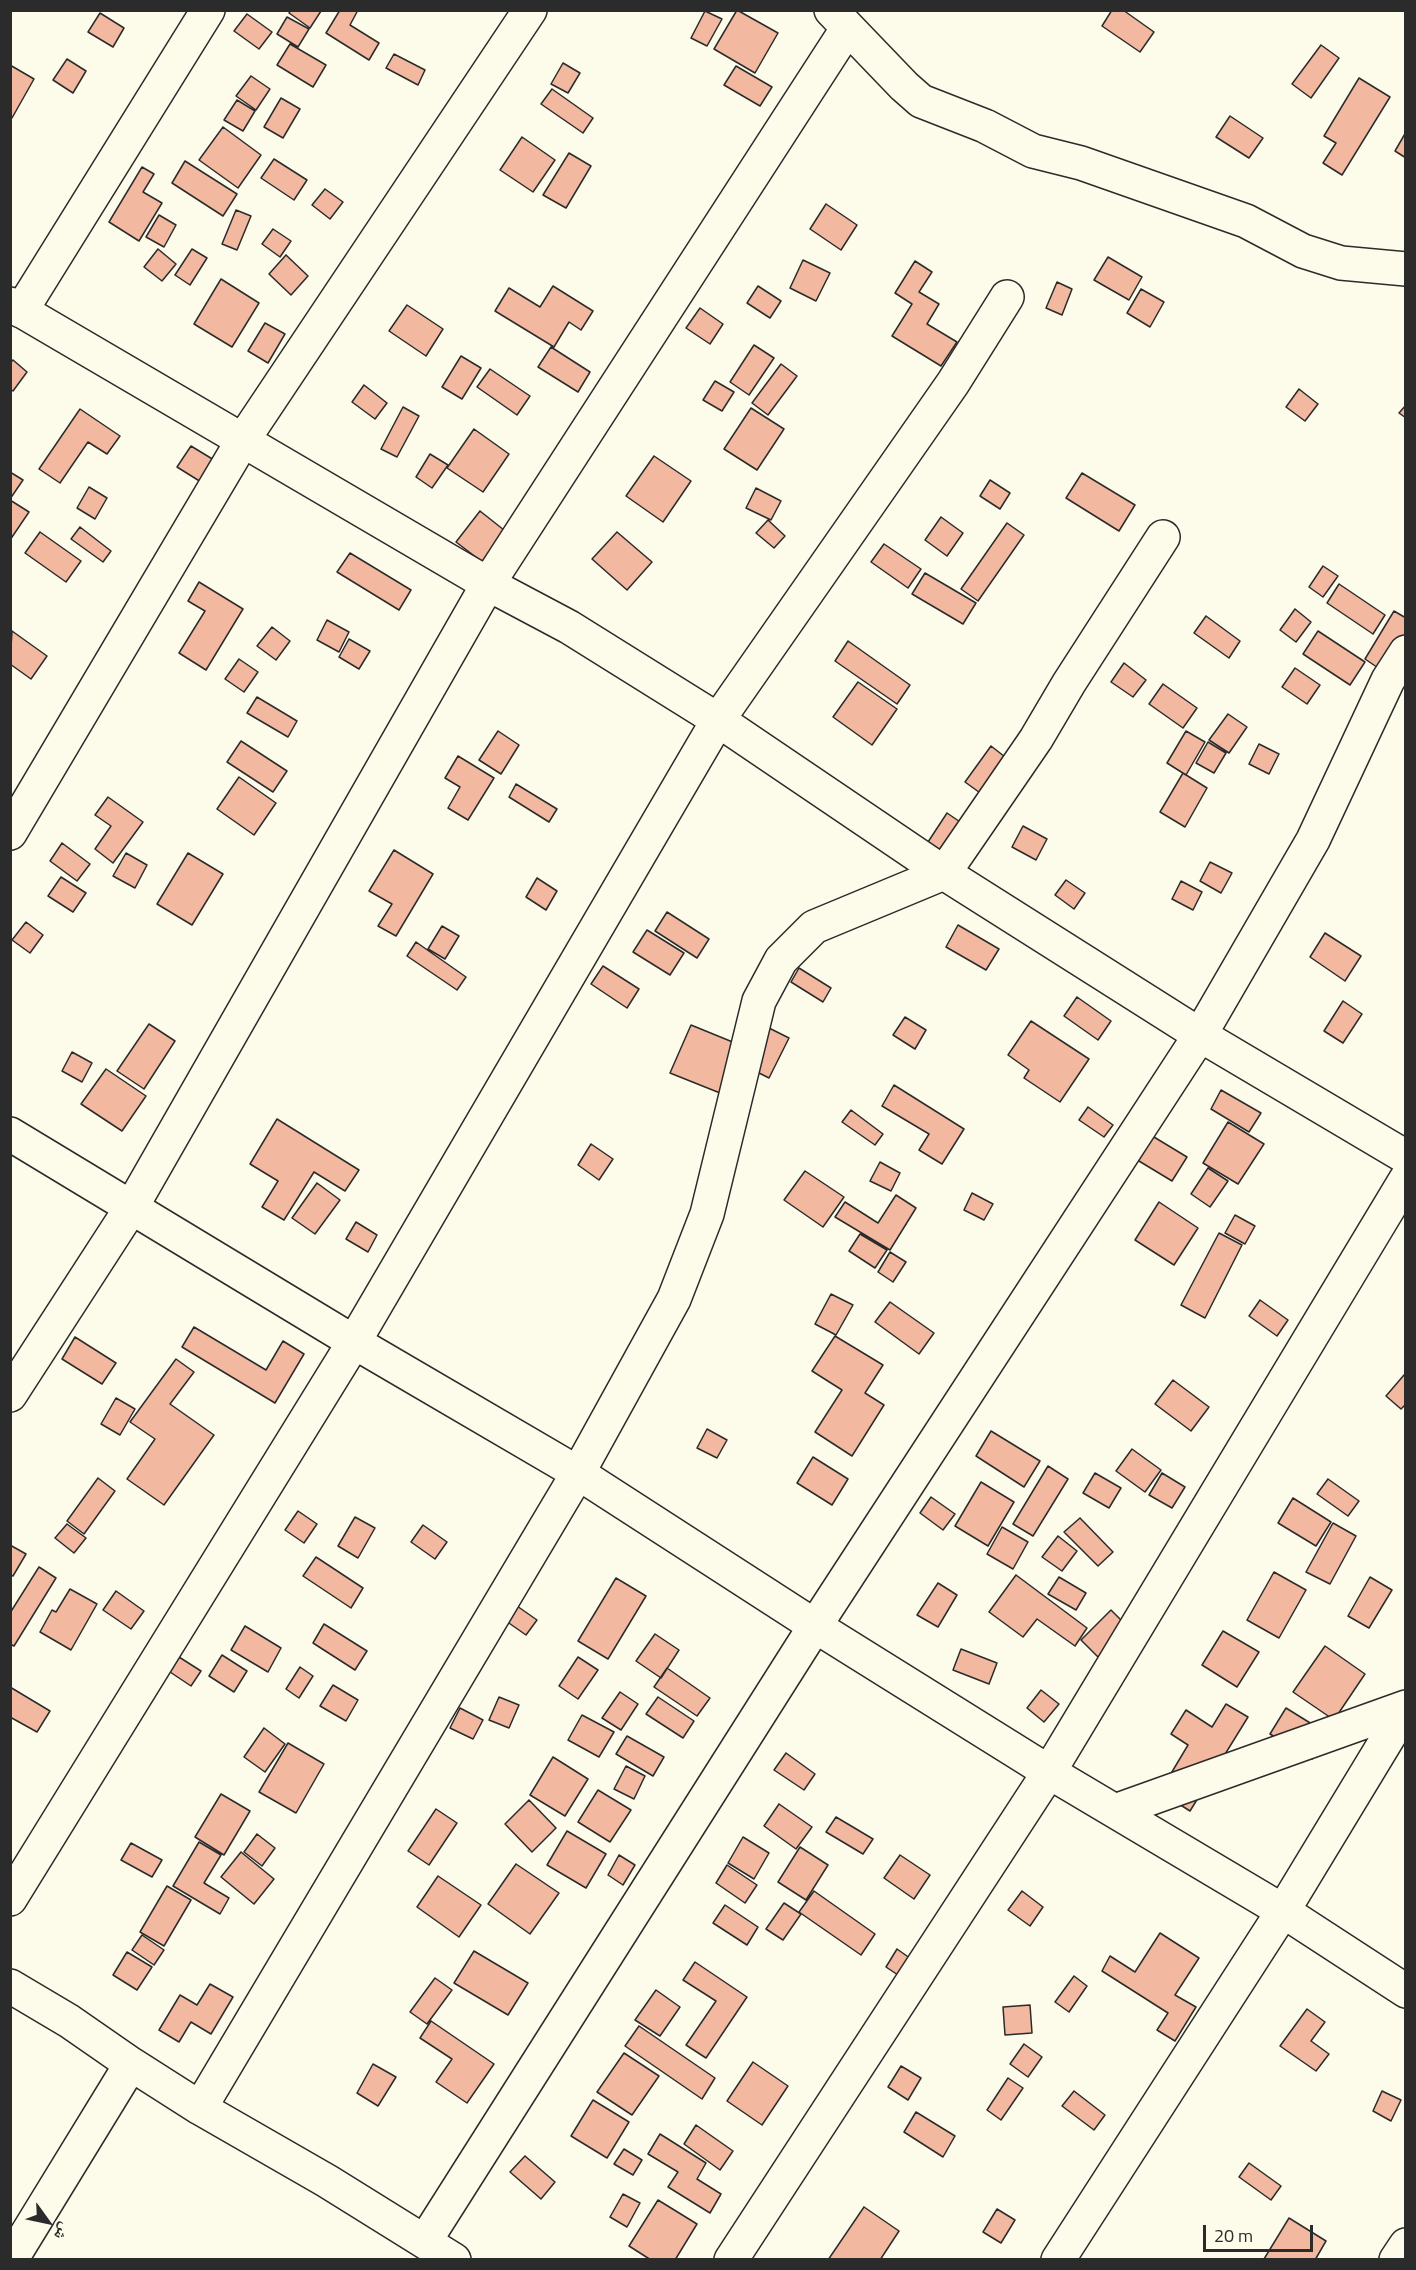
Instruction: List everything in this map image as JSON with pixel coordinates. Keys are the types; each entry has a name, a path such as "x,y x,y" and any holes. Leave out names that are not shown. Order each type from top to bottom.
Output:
{"street":[{"path":"208,10 16,308 488,584 569,627 718,720 944,873 1200,1035 1406,1157"},
{"path":"10,833 243,440 530,10"},
{"path":"10,1395 131,1208 488,584 839,20 921,101 985,126 1033,151 1081,163 1246,221 1303,251 1341,263 1406,269"},
{"path":"10,1899 354,1342 718,720 926,423 1007,297"},
{"path":"200,2108 578,1473 674,1299 707,1214 759,1001 781,960 814,927 944,873 1036,740 1069,683 1163,537"},
{"path":"425,2241 815,1626 1200,1035 1313,840 1388,680 1406,652"},
{"path":"10,1134 354,1342 578,1473 815,1626 1048,1772 1283,1911 1406,1991"},
{"path":"731,2259 1048,1772 1406,1179"},
{"path":"1115,1811 1406,1707"},
{"path":"1058,2259 1283,1911 1406,1707"},
{"path":"10,1986 69,2021 200,2108 327,2181 454,2259"},
{"path":"11,2259 131,2064"},
{"path":"1396,2259 1406,2245"}],"building":[{"path":"291,10 321,11 310,28 289,13"},
{"path":"340,10 358,10 350,25 379,43 369,60 326,33"},
{"path":"737,10 778,33 755,73 714,49"},
{"path":"1112,10 1123,10 1154,32 1140,52 1102,26"},
{"path":"705,11 722,19 707,46 691,38"},
{"path":"100,13 124,28 113,47 88,32"},
{"path":"247,14 272,32 259,49 234,31"},
{"path":"287,17 309,29 298,47 277,34"},
{"path":"290,44 326,65 313,87 277,65"},
{"path":"1321,45 1339,58 1311,98 1292,84"},
{"path":"394,54 425,70 418,85 386,68"},
{"path":"67,59 86,71 73,93 53,80"},
{"path":"563,63 580,73 568,93 551,84"},
{"path":"10,65 34,79 12,118 10,117"},
{"path":"736,66 772,87 760,106 724,85"},
{"path":"251,76 270,89 256,110 236,96"},
{"path":"1359,78 1390,97 1342,175 1323,163 1336,143 1324,136"},
{"path":"552,89 593,118 583,133 541,104"},
{"path":"281,98 300,109 283,138 264,127"},
{"path":"237,100 255,111 243,131 224,120"},
{"path":"1230,116 1263,138 1249,158 1216,137"},
{"path":"223,127 261,155 238,188 199,160"},
{"path":"1406,132 1406,158 1395,151"},
{"path":"522,137 555,160 533,192 500,170"},
{"path":"569,153 591,166 566,208 543,195"},
{"path":"274,159 307,180 294,200 261,178"},
{"path":"185,161 237,194 223,216 172,183"},
{"path":"142,167 154,174 143,192 162,203 139,241 109,222"},
{"path":"325,189 343,202 330,219 312,205"},
{"path":"826,204 857,225 841,250 810,229"},
{"path":"236,210 251,216 237,250 222,244"},
{"path":"159,215 176,225 164,247 146,237"},
{"path":"273,229 291,241 280,257 262,244"},
{"path":"158,249 176,264 162,281 144,267"},
{"path":"192,249 207,258 190,285 175,275"},
{"path":"286,255 308,276 291,295 269,274"},
{"path":"1108,257 1142,277 1129,300 1094,280"},
{"path":"803,260 830,273 816,301 790,288"},
{"path":"915,261 932,272 919,292 939,304 927,324 957,342 941,366 892,336 912,304 895,293"},
{"path":"221,279 259,303 232,347 194,324"},
{"path":"1057,282 1072,289 1062,315 1046,308"},
{"path":"553,286 593,311 581,330 569,322 554,347 495,311 509,288 540,307"},
{"path":"758,286 781,301 770,318 747,303"},
{"path":"1141,289 1164,302 1150,327 1127,313"},
{"path":"407,305 443,329 426,356 389,331"},
{"path":"700,308 723,324 710,344 686,328"},
{"path":"265,323 285,334 268,363 248,351"},
{"path":"754,345 774,358 749,395 730,382"},
{"path":"551,347 590,372 578,392 538,367"},
{"path":"461,356 481,368 462,399 442,387"},
{"path":"13,360 27,372 13,391 10,389 10,363"},
{"path":"781,364 797,376 768,415 752,403"},
{"path":"490,369 530,396 517,415 477,387"},
{"path":"715,381 734,392 722,411 703,400"},
{"path":"364,385 387,403 375,419 352,402"},
{"path":"1299,389 1318,404 1305,421 1286,407"},
{"path":"1406,405 1406,418 1399,413"},
{"path":"403,407 419,416 397,457 381,449"},
{"path":"751,408 784,429 757,470 724,449"},
{"path":"80,409 120,436 107,454 88,442 60,483 39,469"},
{"path":"474,429 509,454 483,492 447,468"},
{"path":"191,446 214,460 201,482 177,467"},
{"path":"430,454 448,465 432,488 416,477"},
{"path":"654,456 691,481 663,522 626,496"},
{"path":"10,472 23,480 10,499"},
{"path":"1082,473 1135,505 1119,531 1066,498"},
{"path":"990,480 1010,493 1000,509 980,496"},
{"path":"89,487 107,498 95,519 77,508"},
{"path":"756,488 781,501 771,520 746,508"},
{"path":"10,500 29,512 10,540"},
{"path":"480,511 509,534 485,564 456,542"},
{"path":"941,517 963,533 947,556 925,540"},
{"path":"768,520 785,536 774,548 756,533"},
{"path":"1007,523 1024,535 978,601 961,589"},
{"path":"80,527 111,551 103,562 71,539"},
{"path":"40,532 81,561 66,582 25,553"},
{"path":"617,532 652,562 627,590 592,559"},
{"path":"884,544 921,569 908,588 871,562"},
{"path":"350,553 411,590 399,610 337,572"},
{"path":"1323,566 1338,576 1323,597 1309,587"},
{"path":"925,573 976,603 963,624 912,594"},
{"path":"199,582 243,609 206,670 179,653 205,611 188,601"},
{"path":"1339,584 1385,615 1373,634 1327,603"},
{"path":"1295,609 1311,622 1296,642 1280,630"},
{"path":"1394,611 1406,618 1406,643 1387,674 1365,659"},
{"path":"1206,616 1240,641 1229,658 1194,633"},
{"path":"327,620 349,632 339,652 317,640"},
{"path":"272,627 290,641 276,660 257,646"},
{"path":"12,631 47,656 31,679 10,664"},
{"path":"1318,631 1365,662 1350,685 1303,654"},
{"path":"349,639 370,651 359,669 339,657"},
{"path":"848,641 910,685 897,704 835,661"},
{"path":"239,659 258,672 244,692 225,679"},
{"path":"1124,663 1146,680 1133,697 1111,682"},
{"path":"1295,668 1320,685 1307,704 1282,687"},
{"path":"858,682 897,709 872,745 833,717"},
{"path":"1163,684 1197,708 1183,728 1149,704"},
{"path":"257,697 297,721 288,737 247,713"},
{"path":"1228,714 1247,727 1229,753 1209,740"},
{"path":"498,731 519,745 501,774 479,760"},
{"path":"1186,731 1205,742 1186,775 1167,763"},
{"path":"241,741 287,771 273,792 227,762"},
{"path":"1208,742 1226,753 1214,773 1196,763"},
{"path":"1259,744 1279,754 1269,774 1249,764"},
{"path":"991,746 1009,760 983,795 965,782"},
{"path":"458,756 494,778 468,820 448,808 460,787 445,778"},
{"path":"1183,773 1207,788 1185,827 1160,812"},
{"path":"239,777 276,803 254,835 217,809"},
{"path":"516,784 557,809 549,822 509,797"},
{"path":"108,797 143,822 113,863 95,849 111,826 95,815"},
{"path":"947,813 969,828 949,856 928,842"},
{"path":"1023,826 1047,839 1036,860 1012,847"},
{"path":"62,843 90,864 77,881 50,861"},
{"path":"394,850 433,874 396,936 378,926 392,904 369,891"},
{"path":"126,853 147,865 135,888 113,876"},
{"path":"188,853 223,874 192,925 157,904"},
{"path":"1210,862 1232,873 1221,893 1200,881"},
{"path":"61,877 86,893 73,912 48,896"},
{"path":"537,878 557,891 546,910 526,897"},
{"path":"1066,880 1085,893 1074,909 1055,895"},
{"path":"1181,881 1202,892 1193,910 1172,899"},
{"path":"667,912 709,939 697,958 655,931"},
{"path":"26,922 43,935 30,953 12,940"},
{"path":"958,925 999,949 986,970 946,947"},
{"path":"442,926 459,936 445,959 428,949"},
{"path":"647,930 684,953 670,975 633,952"},
{"path":"1325,933 1361,956 1345,981 1310,957"},
{"path":"416,942 466,977 457,990 407,956"},
{"path":"603,966 639,989 627,1008 591,984"},
{"path":"799,968 831,988 823,1002 791,982"},
{"path":"1077,997 1111,1021 1098,1040 1064,1016"},
{"path":"1343,1001 1362,1014 1343,1043 1324,1031"},
{"path":"905,1017 926,1030 915,1049 893,1035"},
{"path":"1031,1021 1089,1059 1060,1102 1024,1078 1029,1070 1008,1055"},
{"path":"149,1024 175,1041 144,1089 117,1071"},
{"path":"691,1025 740,1045 720,1093 670,1073"},
{"path":"767,1027 789,1038 769,1078 747,1067"},
{"path":"72,1052 92,1063 82,1082 62,1071"},
{"path":"106,1069 146,1096 122,1131 81,1104"},
{"path":"894,1085 964,1129 942,1164 919,1150 929,1134 882,1106"},
{"path":"1221,1090 1261,1113 1249,1132 1211,1109"},
{"path":"1088,1107 1113,1125 1104,1137 1079,1120"},
{"path":"851,1110 883,1134 875,1145 842,1122"},
{"path":"277,1119 359,1170 345,1191 314,1172 284,1220 262,1207 278,1181 250,1164"},
{"path":"1228,1122 1264,1144 1238,1184 1203,1163"},
{"path":"1149,1134 1187,1157 1172,1181 1134,1158"},
{"path":"591,1144 613,1159 599,1180 578,1165"},
{"path":"880,1162 900,1173 891,1191 870,1181"},
{"path":"1208,1168 1228,1181 1210,1207 1191,1194"},
{"path":"805,1171 844,1197 823,1227 784,1200"},
{"path":"317,1183 340,1200 315,1234 292,1218"},
{"path":"972,1193 993,1204 984,1220 964,1210"},
{"path":"896,1195 916,1208 890,1250 835,1217 845,1202 878,1223"},
{"path":"1159,1202 1198,1228 1174,1265 1135,1240"},
{"path":"1235,1215 1255,1226 1245,1244 1225,1233"},
{"path":"356,1222 377,1235 368,1252 346,1239"},
{"path":"1219,1233 1242,1245 1205,1318 1181,1305"},
{"path":"860,1234 887,1250 875,1268 849,1251"},
{"path":"890,1252 906,1262 893,1282 878,1272"},
{"path":"831,1294 853,1305 836,1335 815,1324"},
{"path":"1260,1300 1288,1320 1277,1336 1249,1316"},
{"path":"890,1302 934,1333 919,1354 875,1322"},
{"path":"194,1327 266,1370 283,1341 304,1354 275,1403 182,1347"},
{"path":"835,1336 883,1365 865,1393 884,1405 852,1456 815,1432 842,1390 812,1371"},
{"path":"75,1337 116,1363 102,1384 62,1359"},
{"path":"176,1359 194,1372 170,1404 214,1435 164,1505 127,1479 155,1439 130,1422"},
{"path":"1404,1375 1406,1377 1406,1404 1401,1409 1386,1396"},
{"path":"1173,1380 1209,1407 1191,1431 1155,1404"},
{"path":"116,1398 135,1409 120,1435 101,1424"},
{"path":"707,1429 727,1440 717,1458 697,1448"},
{"path":"991,1431 1040,1461 1024,1487 976,1456"},
{"path":"1132,1449 1161,1470 1145,1492 1116,1471"},
{"path":"813,1457 848,1479 832,1505 797,1483"},
{"path":"1048,1466 1068,1479 1033,1536 1013,1524"},
{"path":"1095,1473 1121,1488 1109,1508 1083,1493"},
{"path":"1162,1473 1185,1487 1172,1508 1149,1495"},
{"path":"98,1478 115,1491 84,1534 67,1521"},
{"path":"1328,1479 1359,1501 1348,1516 1317,1494"},
{"path":"981,1482 1014,1502 988,1546 955,1526"},
{"path":"931,1497 955,1514 943,1530 920,1513"},
{"path":"1293,1498 1331,1522 1316,1546 1278,1523"},
{"path":"298,1511 317,1524 304,1543 285,1530"},
{"path":"355,1517 375,1528 358,1558 338,1546"},
{"path":"1080,1518 1113,1552 1098,1566 1064,1532"},
{"path":"1333,1523 1356,1536 1330,1584 1306,1572"},
{"path":"67,1524 86,1538 74,1553 55,1538"},
{"path":"423,1525 447,1542 435,1559 411,1542"},
{"path":"1002,1527 1028,1542 1013,1569 987,1554"},
{"path":"1058,1536 1077,1551 1062,1571 1042,1557"},
{"path":"10,1545 26,1554 13,1576 10,1575"},
{"path":"316,1557 363,1588 351,1608 303,1576"},
{"path":"39,1567 56,1578 14,1646 10,1644 10,1613"},
{"path":"1274,1572 1306,1590 1279,1638 1247,1620"},
{"path":"1016,1575 1087,1628 1075,1646 1037,1619 1023,1637 989,1612"},
{"path":"1059,1577 1086,1593 1076,1610 1048,1594"},
{"path":"1370,1577 1392,1590 1369,1628 1348,1616"},
{"path":"616,1578 646,1596 608,1659 578,1641"},
{"path":"938,1583 957,1595 938,1627 917,1615"},
{"path":"70,1589 97,1604 71,1650 40,1632 52,1610 56,1612"},
{"path":"116,1591 144,1611 131,1629 103,1610"},
{"path":"517,1606 537,1620 526,1635 506,1621"},
{"path":"1111,1610 1129,1628 1099,1658 1081,1640"},
{"path":"324,1624 367,1651 355,1670 313,1643"},
{"path":"245,1626 281,1648 268,1672 231,1650"},
{"path":"1223,1631 1259,1652 1237,1687 1202,1665"},
{"path":"655,1634 679,1650 661,1678 636,1661"},
{"path":"1325,1646 1365,1674 1334,1720 1293,1692"},
{"path":"961,1649 997,1663 989,1684 953,1670"},
{"path":"222,1655 247,1671 234,1692 209,1676"},
{"path":"179,1657 201,1671 191,1686 170,1672"},
{"path":"578,1657 598,1670 578,1699 559,1686"},
{"path":"300,1667 313,1676 299,1698 286,1689"},
{"path":"667,1668 710,1698 697,1716 654,1687"},
{"path":"333,1685 358,1700 346,1721 320,1706"},
{"path":"10,1687 50,1711 37,1732 10,1717"},
{"path":"1041,1690 1059,1704 1044,1722 1027,1708"},
{"path":"620,1692 638,1704 621,1730 602,1718"},
{"path":"499,1697 519,1705 509,1728 489,1720"},
{"path":"658,1697 694,1721 683,1738 646,1714"},
{"path":"1226,1704 1248,1717 1190,1811 1160,1792 1188,1745 1171,1734 1186,1710 1212,1727"},
{"path":"460,1708 483,1720 473,1739 450,1728"},
{"path":"1286,1708 1328,1734 1312,1759 1270,1734"},
{"path":"582,1715 614,1732 599,1757 568,1740"},
{"path":"264,1728 285,1744 265,1772 244,1757"},
{"path":"627,1736 664,1757 653,1776 616,1754"},
{"path":"288,1743 324,1764 296,1813 259,1792"},
{"path":"786,1753 815,1774 804,1790 774,1770"},
{"path":"553,1757 588,1779 565,1816 530,1795"},
{"path":"626,1766 645,1776 634,1799 614,1789"},
{"path":"598,1790 631,1810 610,1842 578,1822"},
{"path":"221,1794 250,1811 224,1855 195,1837"},
{"path":"529,1800 556,1828 532,1852 505,1824"},
{"path":"779,1804 812,1827 796,1849 764,1826"},
{"path":"436,1809 457,1823 429,1865 408,1851"},
{"path":"836,1817 873,1839 863,1854 826,1832"},
{"path":"567,1831 606,1854 586,1888 547,1865"},
{"path":"257,1834 275,1848 262,1866 244,1852"},
{"path":"743,1837 769,1853 754,1879 728,1863"},
{"path":"199,1842 221,1855 204,1883 229,1898 220,1914 173,1886"},
{"path":"131,1843 162,1860 152,1877 121,1860"},
{"path":"800,1847 828,1865 806,1900 778,1882"},
{"path":"241,1852 274,1879 254,1904 221,1877"},
{"path":"619,1855 635,1865 623,1885 608,1875"},
{"path":"900,1855 930,1875 914,1899 884,1878"},
{"path":"516,1864 559,1893 530,1934 488,1904"},
{"path":"727,1865 757,1885 745,1903 716,1883"},
{"path":"438,1876 481,1905 459,1937 417,1907"},
{"path":"167,1886 191,1900 164,1946 140,1932"},
{"path":"814,1891 875,1934 861,1955 799,1912"},
{"path":"1022,1891 1043,1907 1030,1926 1008,1910"},
{"path":"784,1903 801,1914 783,1940 766,1929"},
{"path":"725,1905 758,1927 747,1945 713,1923"},
{"path":"1160,1933 1199,1958 1175,1995 1196,2007 1175,2041 1157,2030 1168,2013 1102,1971 1110,1956 1135,1972"},
{"path":"142,1935 164,1950 154,1965 132,1950"},
{"path":"897,1949 921,1966 910,1983 886,1967"},
{"path":"474,1951 528,1983 508,2015 454,1983"},
{"path":"127,1952 152,1967 137,1990 113,1975"},
{"path":"695,1962 747,1997 706,2058 686,2045 716,2001 683,1980"},
{"path":"1074,1976 1087,1986 1069,2012 1055,2002"},
{"path":"435,1978 452,1990 427,2024 410,2012"},
{"path":"210,1984 233,1997 211,2034 191,2022 179,2042 159,2030 180,1995 197,2005"},
{"path":"656,1990 680,2007 660,2036 635,2020"},
{"path":"1030,2005 1032,2033 1005,2035 1003,2007"},
{"path":"1307,2009 1325,2022 1311,2041 1329,2054 1316,2071 1280,2046"},
{"path":"431,2021 494,2064 467,2103 436,2082 452,2059 420,2038"},
{"path":"639,2026 715,2078 702,2099 625,2046"},
{"path":"1024,2044 1042,2057 1028,2077 1010,2064"},
{"path":"624,2053 659,2076 632,2115 597,2092"},
{"path":"753,2062 788,2086 762,2125 727,2101"},
{"path":"373,2064 396,2077 378,2106 357,2093"},
{"path":"901,2066 921,2078 908,2100 888,2087"},
{"path":"1008,2078 1023,2088 1001,2120 987,2110"},
{"path":"1074,2091 1105,2115 1094,2130 1062,2106"},
{"path":"1382,2091 1401,2100 1391,2121 1373,2111"},
{"path":"593,2100 629,2122 607,2158 571,2136"},
{"path":"916,2112 955,2136 943,2157 904,2132"},
{"path":"696,2125 733,2151 720,2170 684,2144"},
{"path":"660,2134 706,2163 697,2179 721,2194 710,2213 668,2187 678,2172 648,2154"},
{"path":"624,2149 642,2160 633,2175 614,2164"},
{"path":"525,2156 555,2182 541,2199 510,2172"},
{"path":"1249,2163 1281,2186 1271,2200 1239,2177"},
{"path":"623,2194 640,2203 627,2227 610,2217"},
{"path":"658,2200 697,2224 675,2260 651,2260 629,2246"},
{"path":"864,2207 899,2231 880,2260 828,2260"},
{"path":"997,2209 1015,2220 1001,2243 983,2232"},
{"path":"1289,2218 1326,2241 1315,2260 1264,2259"}]}
